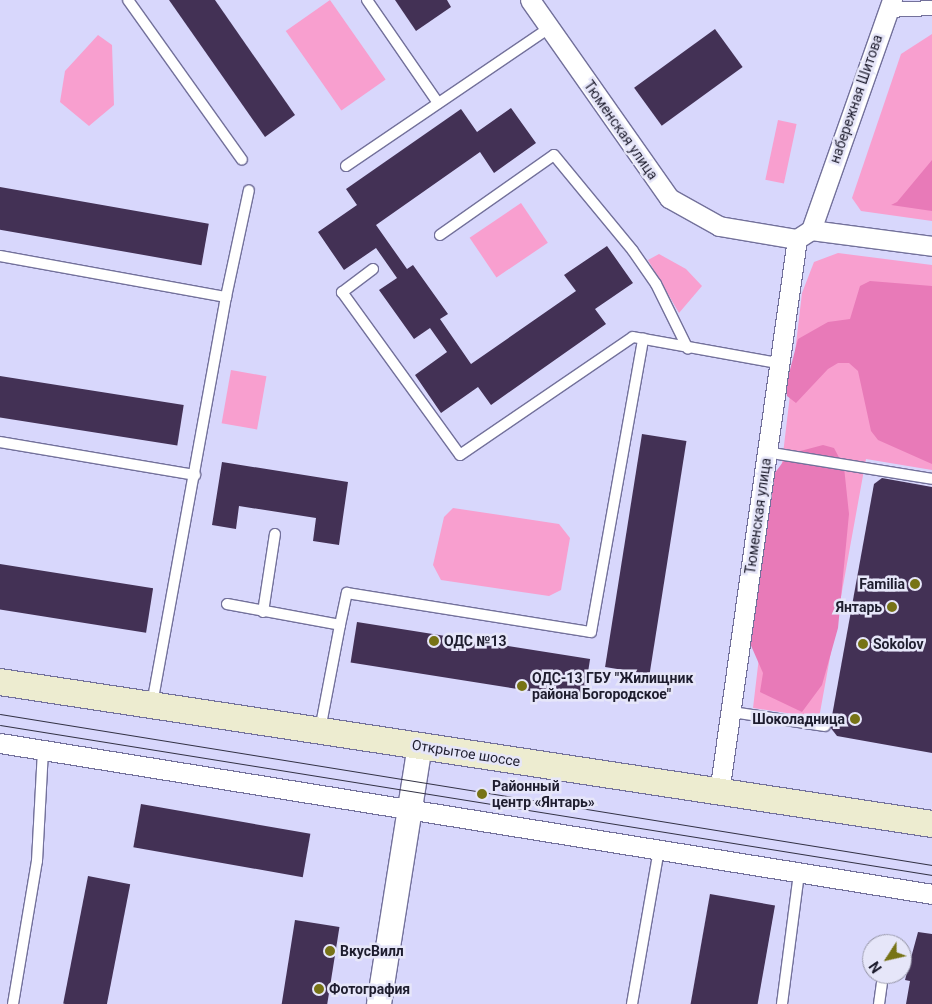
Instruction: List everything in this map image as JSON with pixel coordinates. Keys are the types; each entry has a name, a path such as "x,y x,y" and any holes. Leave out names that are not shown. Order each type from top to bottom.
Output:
{"main road":[{"name":"Открытое шоссе","path":"0,682 932,824"}],"street":[{"name":"Тюменская улица","path":"530,0 669,198 718,226 932,246"},
{"name":"набережная Шитова","path":"804,234 890,5 932,8"},
{"name":"Тюменская улица","path":"720,793 777,363 804,234"},
{"path":"0,744 932,894"},
{"path":"379,1004 420,746"}],"lane":[{"path":"128,0 242,160"},
{"path":"366,0 438,103"},
{"path":"346,166 549,28"},
{"path":"440,235 554,155 633,251 656,284 688,349"},
{"path":"152,705 226,297 249,190"},
{"path":"0,256 226,297"},
{"path":"373,269 342,292 460,455 633,337 688,349 777,363"},
{"path":"320,730 347,593 591,632 643,339"},
{"path":"0,442 195,475"},
{"path":"766,452 932,479"},
{"path":"263,612 275,534"},
{"path":"227,604 340,625"},
{"path":"732,712 825,726"},
{"path":"13,1004 37,861 43,750"},
{"path":"632,1004 659,850"},
{"path":"782,1004 799,872"},
{"path":"879,1004 882,984"}],"shaded area":[{"path":"330,0 386,79 341,110 286,31"},
{"path":"932,34 932,221 861,211 852,198 901,54"},
{"path":"98,35 112,45 114,105 89,126 60,102 65,71"},
{"path":"778,120 797,124 784,184 765,180"},
{"path":"932,160 932,211 891,205 897,202"},
{"path":"521,203 548,243 496,277 470,238"},
{"path":"838,253 932,265 932,470 866,459 819,718 753,708 802,293 814,262"},
{"path":"659,254 686,269 702,286 679,313 648,260"},
{"path":"870,281 932,286 932,464 878,440 871,431 858,371 849,363 838,363 828,369 796,403 787,396 786,385 798,339 828,322 850,319 860,286"},
{"path":"231,370 266,376 257,429 222,423"},
{"path":"823,445 834,448 844,467 849,514 838,628 822,685 802,712 760,692 763,673 749,641 768,482 789,454"},
{"path":"453,508 559,524 570,538 561,590 549,596 441,580 433,565 444,517"}],"building":[{"path":"169,0 215,0 295,115 265,137"},
{"path":"395,0 447,0 451,7 416,31"},
{"path":"715,29 743,67 662,126 634,88"},
{"path":"511,108 536,143 494,173 480,152 376,225 407,269 413,265 448,314 440,319 471,364 576,291 564,275 607,246 633,283 595,309 606,324 491,405 478,387 441,413 415,375 447,352 430,328 414,339 379,290 397,278 376,248 344,270 318,232 357,205 346,189 461,109 477,132"},
{"path":"0,187 209,224 201,265 0,230"},
{"path":"0,376 184,405 177,446 0,418"},
{"path":"642,434 686,441 650,674 605,667"},
{"path":"222,462 348,482 339,545 313,541 316,518 239,506 236,529 212,525"},
{"name":"Янтарь","path":"882,478 932,487 932,753 837,736 830,727 874,484"},
{"path":"0,564 153,588 146,633 0,610"},
{"path":"357,622 590,659 584,699 351,662"},
{"path":"141,804 310,834 303,877 133,847"},
{"path":"88,876 130,884 107,1004 63,1004"},
{"path":"710,894 775,905 758,1004 691,1004"},
{"path":"295,920 339,927 327,1004 282,1004"},
{"path":"918,932 932,934 932,1004 906,1004 909,984 912,984 912,954"}],"tram line":[{"path":"0,714 932,865"},
{"path":"0,725 932,875"}],"place":[{"name":"Familia","path":"915,584"},
{"name":"Янтарь","path":"892,607"},
{"name":"ОДС №13","path":"434,641"},
{"name":"Sokolov","path":"863,644"},
{"name":"ОДС-13 ГБУ \"Жилищник района Богородское\"","path":"522,686"},
{"name":"Шоколадница","path":"855,719"},
{"name":"Районный центр «Янтарь»","path":"482,794"},
{"name":"ВкусВилл","path":"330,951"},
{"name":"Фотография","path":"319,989"}]}
